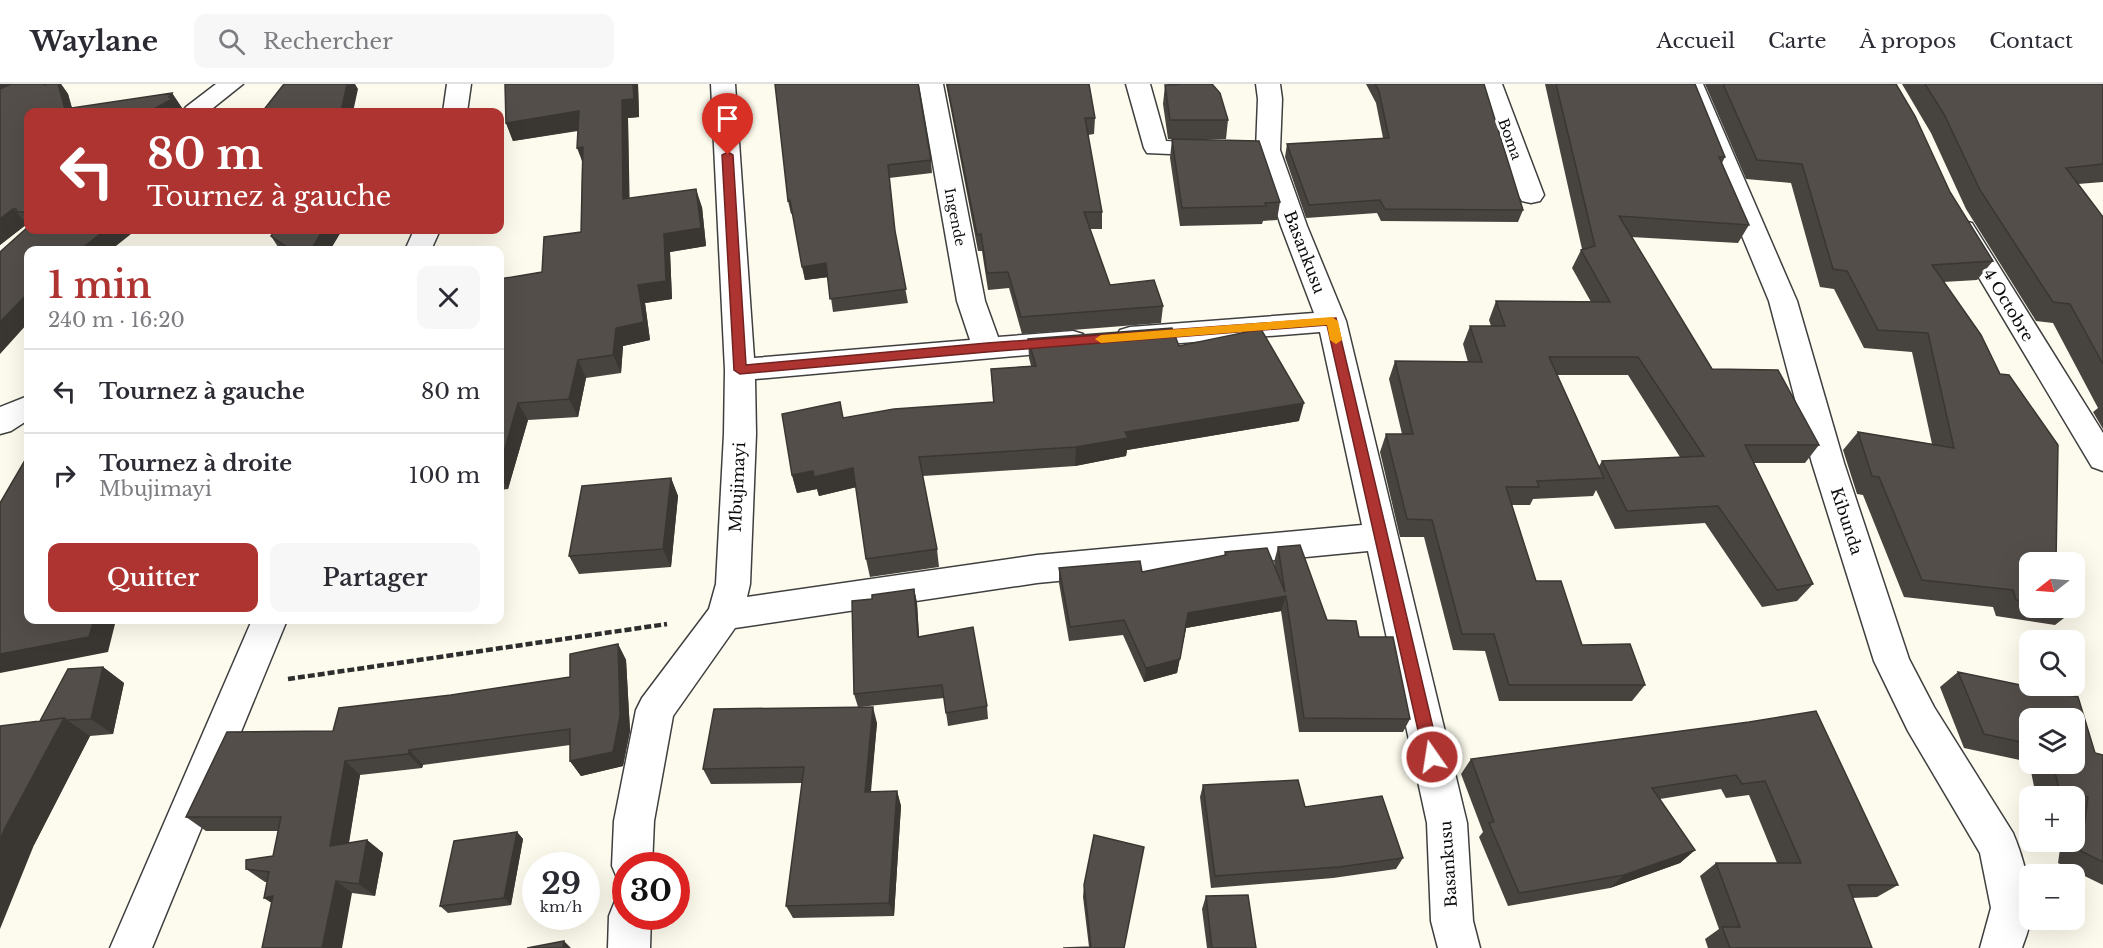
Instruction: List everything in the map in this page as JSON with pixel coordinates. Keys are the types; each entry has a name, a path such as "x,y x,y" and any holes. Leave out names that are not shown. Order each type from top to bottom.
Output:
{"street":[{"path":"199,108 231,84"},
{"path":"456,108 459,84"},
{"name":"Mbujimayi","path":"633,852 634,821 655,710 725,615 733,584 740,434 740,370 723,84"},
{"name":"Ingende","path":"931,84 971,301 987,348"},
{"path":"1138,84 1156,148 1268,150"},
{"name":"Basankusu","path":"1268,84 1270,99 1268,150 1293,226 1332,321 1447,823 1452,921 1459,948"},
{"name":"Boma","path":"1490,84 1531,195"},
{"name":"Kibunda","path":"1691,84 1783,301 1828,463 1892,661 1921,719 1999,847 2012,908 2001,948"},
{"name":"4 Octobre","path":"1951,210 2103,459"},
{"path":"740,370 1332,321"},
{"path":"0,423 24,409"},
{"path":"725,615 1037,569 1382,536"},
{"path":"131,948 267,624"},
{"path":"629,948 630,930"}],"path":[{"path":"243,686 725,615"}],"building":[{"path":"11,84 58,84 65,108 24,108 24,212 17,212 13,209 0,219 0,89"},
{"path":"284,84 347,84 342,108 265,108"},
{"path":"505,84 633,84 634,99 622,100 623,199 696,189 701,228 664,234 666,281 638,285 644,322 616,328 613,355 578,360 569,399 518,403 504,452 504,278 542,272 544,237 581,232 583,147 577,148 579,111 506,123"},
{"path":"775,84 918,84 931,160 888,165 895,231 906,289 830,299 826,263 802,267 790,200 788,201"},
{"path":"947,84 1089,84 1095,118 1085,118 1102,212 1084,212 1110,285 1154,280 1163,306 1021,317 1008,272 987,273 981,234 977,235"},
{"path":"1212,84 1220,93 1228,120 1170,120 1165,85"},
{"path":"1375,84 1484,84 1523,210 1385,209 1380,200 1309,205 1287,144 1389,138 1379,91"},
{"path":"1556,84 1695,84 1725,157 1719,157 1749,225 1619,216 1712,369 1778,370 1819,445 1745,445 1813,584 1777,590 1718,506 1627,511 1602,461 1704,456 1638,357 1549,357 1604,478 1537,481 1539,487 1506,487 1536,581 1561,581 1582,645 1630,644 1645,685 1509,685 1494,634 1462,634 1432,520 1407,519 1386,434 1413,434 1395,361 1482,362 1470,326 1505,326 1496,301 1610,302 1581,250 1595,246"},
{"path":"1723,84 1896,84 1915,116 1950,192 1993,261 1932,265 1981,335 2000,374 2009,375 2058,445 2056,552 2019,552 2019,600 2016,600 2013,590 1922,580 1879,477 1872,476 1858,432 1954,448 1928,333 1878,330 1847,271 1833,269 1802,164 1757,160"},
{"path":"1925,84 2103,84 2103,164 2066,168 2103,217 2103,364 2070,304 2053,302 1980,190 1944,114"},
{"path":"172,93 169,97 172,99 156,108 72,108"},
{"path":"1172,139 1259,141 1280,202 1265,203 1266,206 1182,208"},
{"path":"24,231 24,234 100,234 85,246 24,246 24,297 0,322 0,252"},
{"path":"272,234 321,234 313,246 285,246 271,236"},
{"path":"1172,328 1179,346 1261,329 1304,403 1125,432 1128,438 1076,447 919,457 937,549 866,559 853,468 814,477 813,471 792,475 782,414 840,402 843,418 894,409 994,402 991,369 1036,366 1028,339"},
{"path":"24,462 24,624 93,624 89,637 0,654 0,503"},
{"path":"671,478 663,549 569,556 582,486"},
{"path":"1300,545 1327,620 1356,621 1359,637 1393,637 1410,719 1304,718 1286,596 1188,613 1180,659 1146,668 1124,620 1070,627 1059,568 1140,561 1142,572 1226,555 1225,552 1267,548 1285,592 1278,547"},
{"path":"914,589 918,637 973,627 987,706 946,713 942,685 854,694 852,601 872,599 872,595"},
{"path":"618,644 620,716 613,752 570,761 570,729 409,750 408,754 345,761 330,846 367,840 359,884 336,881 322,948 262,948 273,896 264,898 269,872 246,869 246,860 273,856 281,817 186,817 227,732 333,731 339,708 451,695 570,677 570,654"},
{"path":"103,667 91,719 67,720 64,718 40,721 68,669"},
{"path":"1958,672 2019,685 2019,696 2078,697 2081,708 2019,708 2019,742 1984,734"},
{"path":"873,707 865,792 897,791 889,903 786,906 804,767 703,769 714,709"},
{"path":"1816,711 1898,885 1848,885 1872,948 1730,948 1722,927 1740,927 1716,863 1801,863 1765,781 1742,784 1736,775 1652,788 1695,850 1624,875 1519,893 1489,823 1494,822 1471,759"},
{"path":"64,718 5,828 0,840 0,726"},
{"path":"2085,720 2095,753 2103,755 2103,862 2083,852 2085,852 2088,797 2085,796 2085,786 2058,786 2055,774 2085,774"},
{"path":"1298,780 1305,807 1382,796 1403,858 1339,867 1215,876 1203,785"},
{"path":"517,832 504,898 440,906 454,841"},
{"path":"1094,835 1144,847 1124,948 1063,948 1091,947 1084,885"},
{"path":"1248,895 1256,948 1212,948 1206,896"},
{"path":"564,941 563,948 527,948"}],"slow traffic":[{"path":"1101,339 1332,321 1336,340"}],"route":[{"path":"728,155 740,370 1332,321 1432,757"}]}
